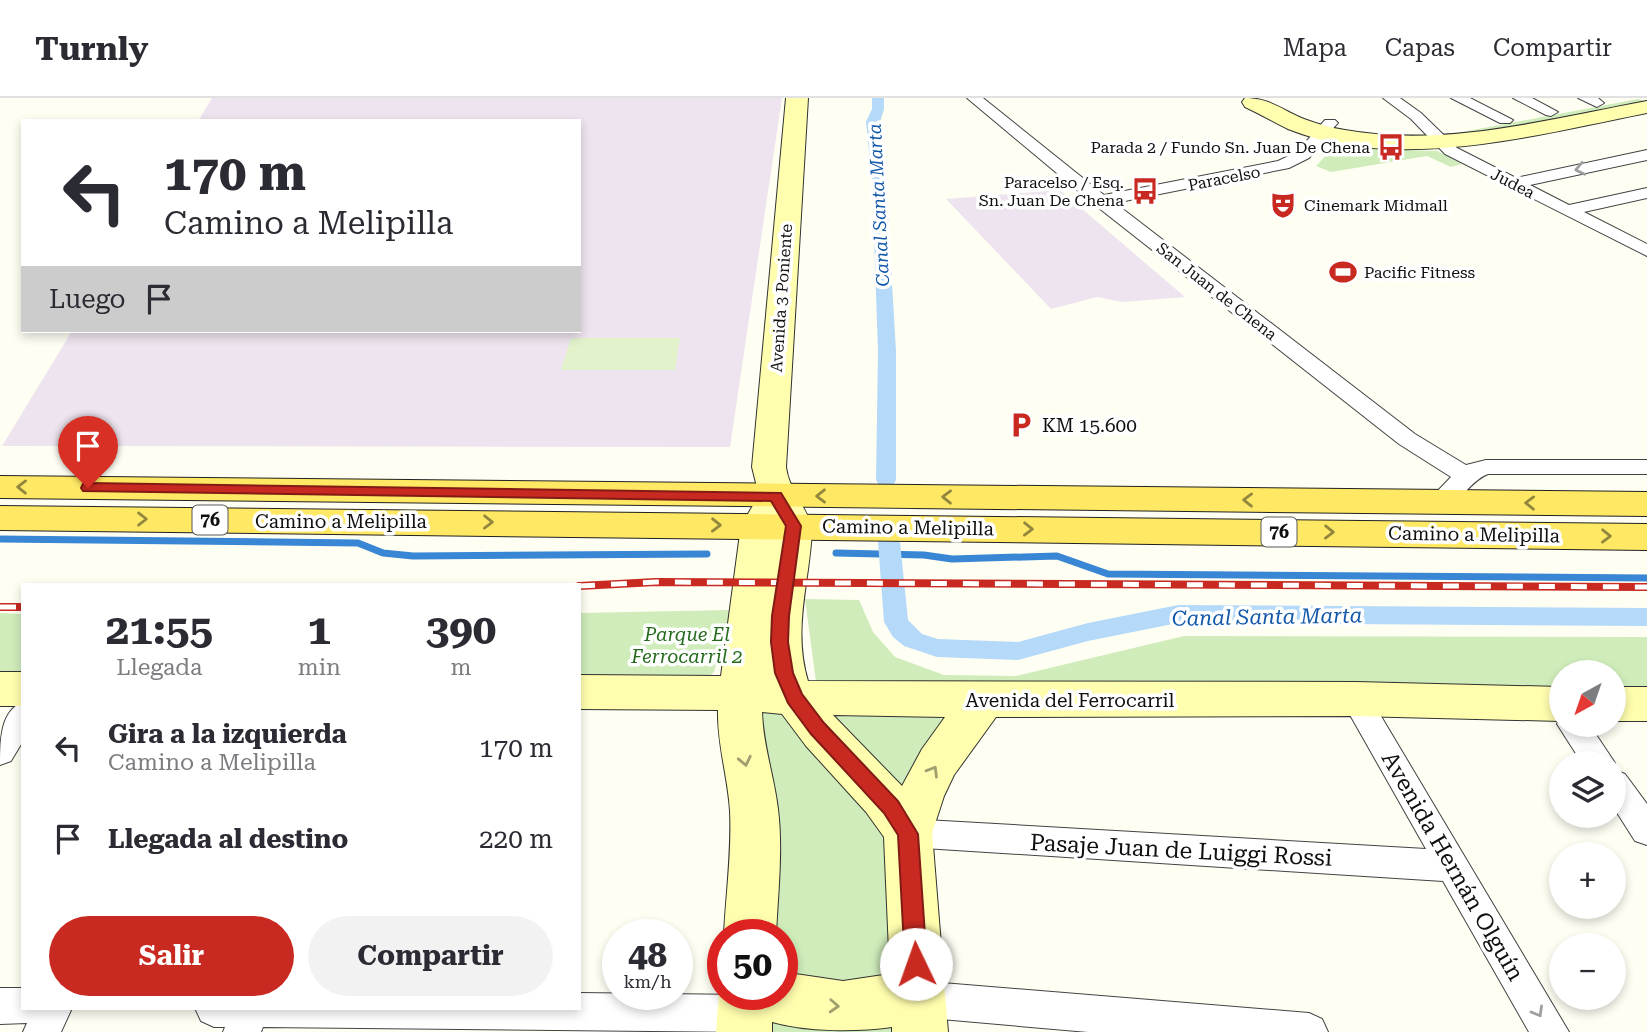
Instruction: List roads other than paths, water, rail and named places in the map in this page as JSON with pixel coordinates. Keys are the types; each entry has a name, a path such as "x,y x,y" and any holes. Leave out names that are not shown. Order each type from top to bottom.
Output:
{"main road":[{"name":"Camino a Melipilla","path":"0,487 777,516"},
{"name":"Camino a Melipilla","path":"0,518 777,516 1439,502 1647,504"},
{"name":"Camino a Melipilla","path":"910,512 1647,537"}],"street":[{"name":"Avenida 3 Poniente","path":"797,98 769,467 777,516 780,642 784,673 794,698 832,745 891,807 908,834 918,1007"},
{"name":"San Juan de Chena","path":"974,98 1101,201 1407,439 1466,477"},
{"name":"Judea","path":"1391,98 1436,137 1514,183 1641,244"},
{"path":"1458,98 1505,120"},
{"path":"1520,98 1551,112"},
{"path":"1436,137 1591,101 1624,98"},
{"path":"1248,100 1270,112 1382,140 1436,137 1647,107"},
{"name":"Paracelso","path":"1101,201 1283,166 1303,155 1327,127"},
{"path":"1514,183 1647,155"},
{"path":"1568,211 1647,193"},
{"path":"1439,502 1466,477 1486,467 1647,467"},
{"name":"Avenida 3 Poniente","path":"751,919 755,859 754,809 740,733 740,693 777,516"},
{"path":"0,689 21,689"},
{"name":"Avenida del Ferrocarril","path":"581,692 740,693 794,698 985,701 1356,699 1549,709"},
{"name":"Avenida Hernán Olguín","path":"1356,699 1549,1032"},
{"path":"908,834 919,795 930,774 964,723 985,701"},
{"path":"1626,704 1647,704"},
{"path":"0,752 21,717"},
{"path":"1626,800 1647,831"},
{"name":"Pasaje Juan de Luiggi Rossi","path":"908,834 1453,866"},
{"path":"798,1005 856,1007 900,1000 918,1007 1309,1032"},
{"path":"0,1006 21,1006"},
{"path":"293,1010 445,1017 707,1009"},
{"path":"42,1032 52,1010"},
{"path":"242,1032 249,1010"}],"waterway":[{"name":"Canal Santa Marta","path":"878,98 878,109 873,122 879,180 887,351 886,480"},
{"path":"0,539 358,543 383,553 413,556 707,554"},
{"name":"Canal Santa Marta","path":"889,542 896,622 913,640 937,648 1018,651 1088,632 1178,614 1647,617"},
{"path":"836,553 924,555 952,559 1057,556 1108,574 1647,578"}],"railway":[{"path":"581,586 656,582 1647,587"},
{"path":"0,607 21,607"}],"place":[{"name":"Parada 2 / Fundo Sn. Juan De Chena","path":"1391,147"},
{"name":"Paracelso / Esq. Sn. Juan De Chena","path":"1145,191"},
{"name":"Cinemark Midmall","path":"1283,205"},
{"name":"Pacific Fitness","path":"1343,272"},
{"name":"KM 15.600","path":"1021,425"}],"park label":[{"name":"Parque El Ferrocarril 2","path":"687,645"}]}
